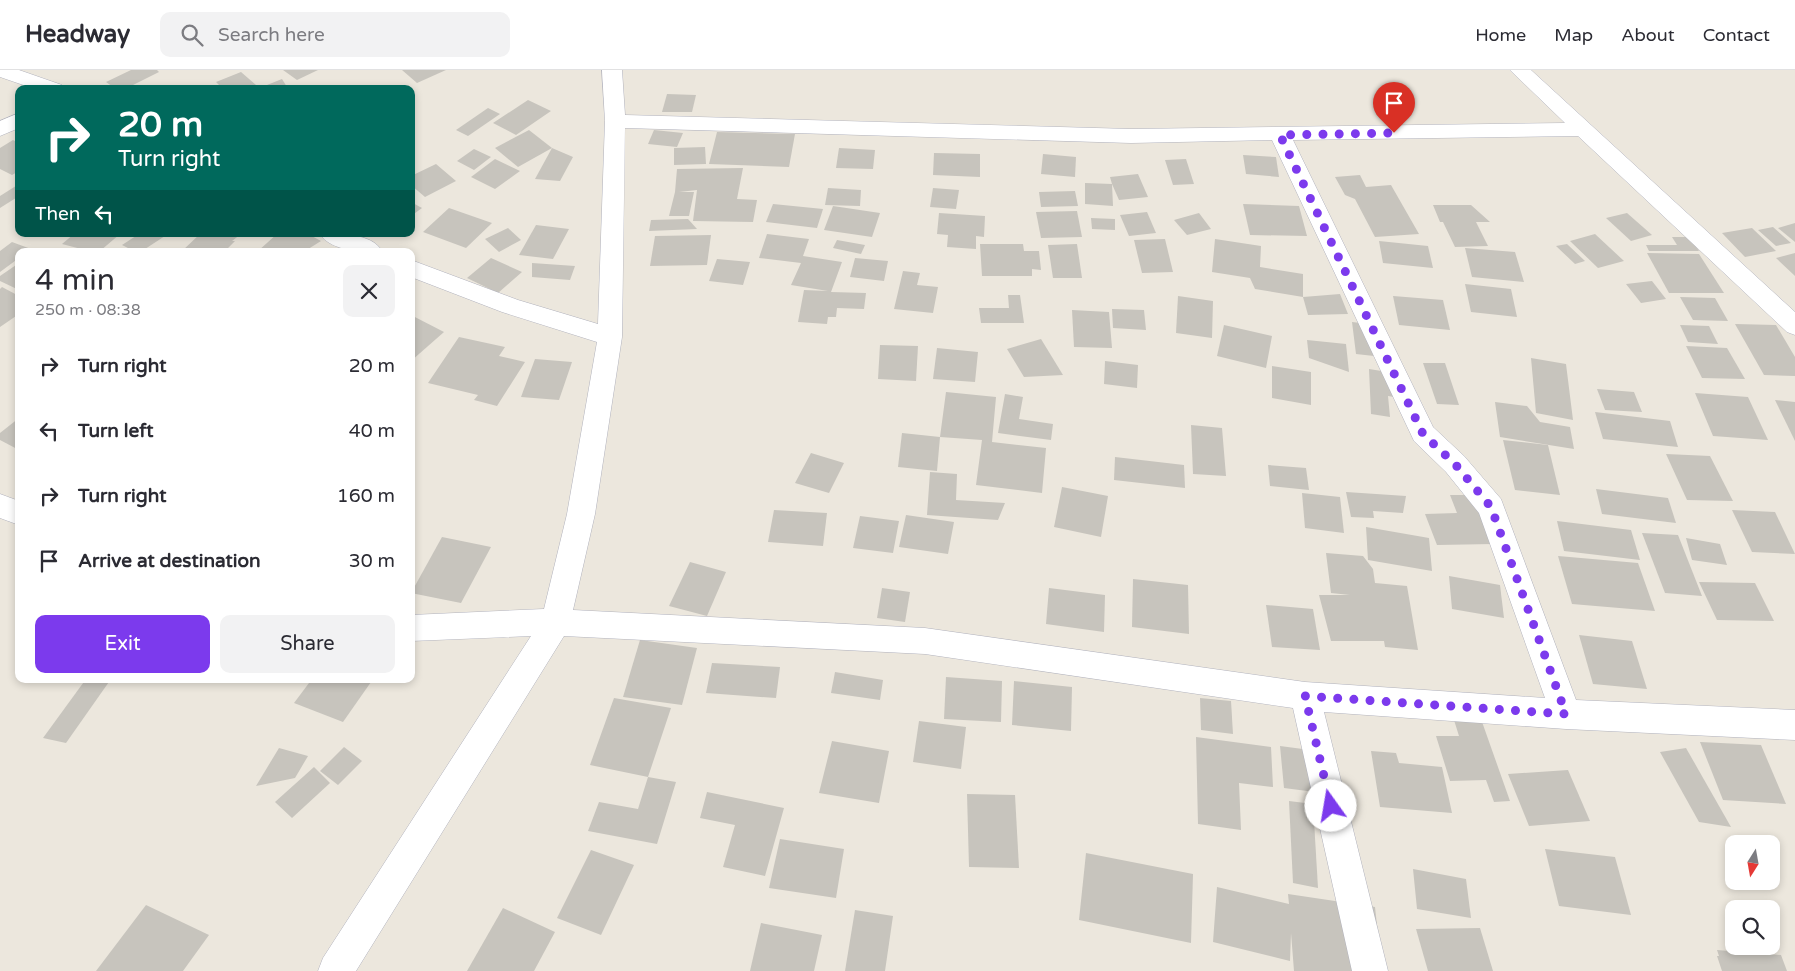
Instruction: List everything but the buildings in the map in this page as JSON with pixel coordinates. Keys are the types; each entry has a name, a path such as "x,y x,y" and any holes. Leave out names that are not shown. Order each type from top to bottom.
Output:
{"street":[{"path":"0,70 43,85"},
{"path":"336,971 556,622 581,514 610,336 615,121 612,70"},
{"path":"1520,70 1795,326"},
{"path":"0,130 15,121"},
{"path":"615,121 1131,136 1585,129"},
{"path":"1280,135 1423,434 1455,464 1491,507 1566,714"},
{"path":"338,237 364,248"},
{"path":"415,270 510,306 610,336"},
{"path":"0,505 15,512"},
{"path":"415,628 556,622 925,641 1305,696 1566,714 1795,725"},
{"path":"1305,696 1370,971"}],"route":[{"path":"1331,806 1305,696 1566,714 1491,507 1455,464 1423,434 1280,135 1394,133"}]}
